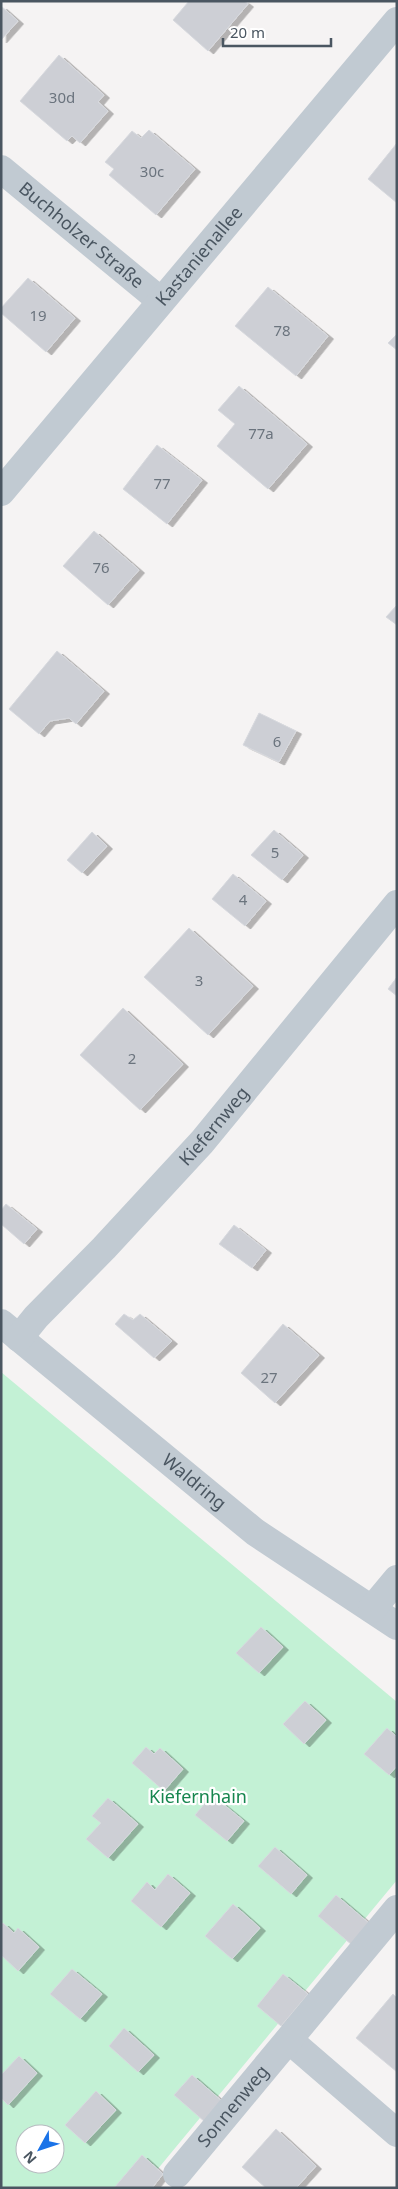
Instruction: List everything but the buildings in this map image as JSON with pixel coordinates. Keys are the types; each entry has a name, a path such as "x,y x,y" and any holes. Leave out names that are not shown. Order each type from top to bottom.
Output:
{"street":[{"name":"Kastanienallee","path":"1,492 397,22"},
{"name":"Buchholzer Straße","path":"1,169 161,301"},
{"name":"Kiefernweg","path":"10,1330 36,1317 104,1248 202,1142 397,904"},
{"name":"Waldring","path":"10,1330 255,1532 397,1626"},
{"path":"372,1609 397,1579"},
{"name":"Sonnenweg","path":"177,2174 397,1909"},
{"path":"289,2040 397,2133"}],"green space":[{"name":"Kiefernhain","path":"1,1372 397,1702 397,1880 142,2188 1,2188"}]}
